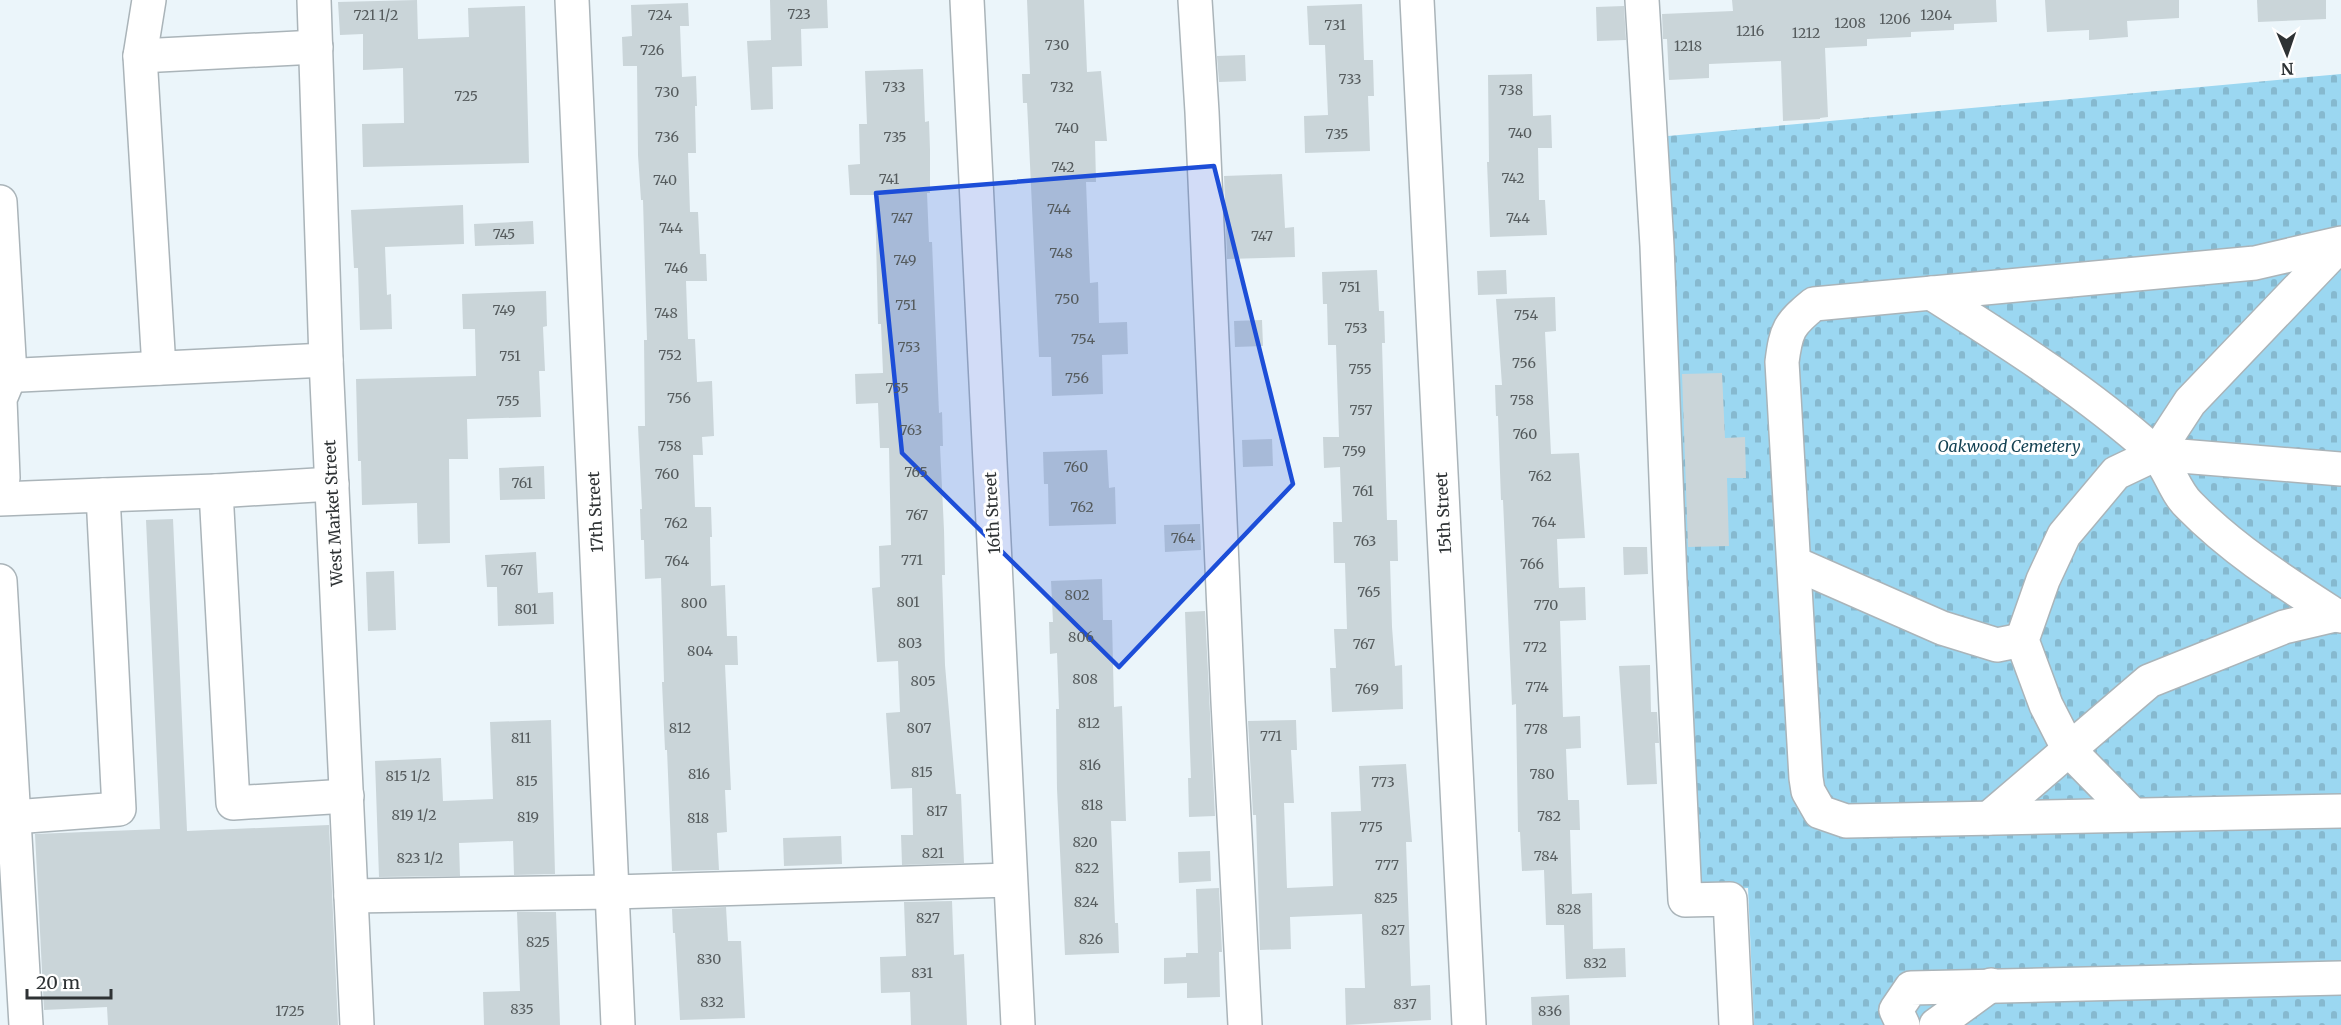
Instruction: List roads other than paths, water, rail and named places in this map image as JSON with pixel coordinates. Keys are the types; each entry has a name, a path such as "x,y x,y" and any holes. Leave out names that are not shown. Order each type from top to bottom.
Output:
{"street":[{"path":"149,0 140,56 159,368"},
{"name":"West Market Street","path":"314,0 326,360 357,1025"},
{"name":"17th Street","path":"572,0 618,1025"},
{"name":"16th Street","path":"967,0 1018,1025"},
{"path":"1195,0 1245,1025"},
{"name":"15th Street","path":"1417,0 1470,1025"},
{"path":"1642,0 1657,246 1685,900 1730,899 1736,1025"},
{"path":"140,56 316,47"},
{"path":"0,202 5,376 0,399 3,478 0,485"},
{"path":"2341,243 2255,264 1814,304 1795,319 1785,339 1782,362 1806,778 1808,791 1820,812 1846,821 2341,811"},
{"path":"2156,454 2190,402 2341,243"},
{"path":"1931,293 2013,345 2090,399 2156,454 2187,504 2261,567 2338,615"},
{"path":"5,376 326,360"},
{"path":"2133,815 2069,750 2046,705 2022,640 2043,580 2064,535 2116,473 2156,454 2341,469"},
{"path":"0,499 332,484"},
{"path":"216,491 234,803 346,796"},
{"path":"14,817 119,809 103,495"},
{"path":"1794,563 1942,628 1996,645 2022,640"},
{"path":"0,581 26,1025"},
{"path":"1989,818 2149,681 2284,627 2338,615"},
{"path":"351,896 613,892 1010,879"},
{"path":"1903,1025 1896,1010 1911,988 2341,978"},
{"path":"1936,1025 1991,985"}],"park label":[{"name":"Oakwood Cemetery","path":"2009,446"}]}
